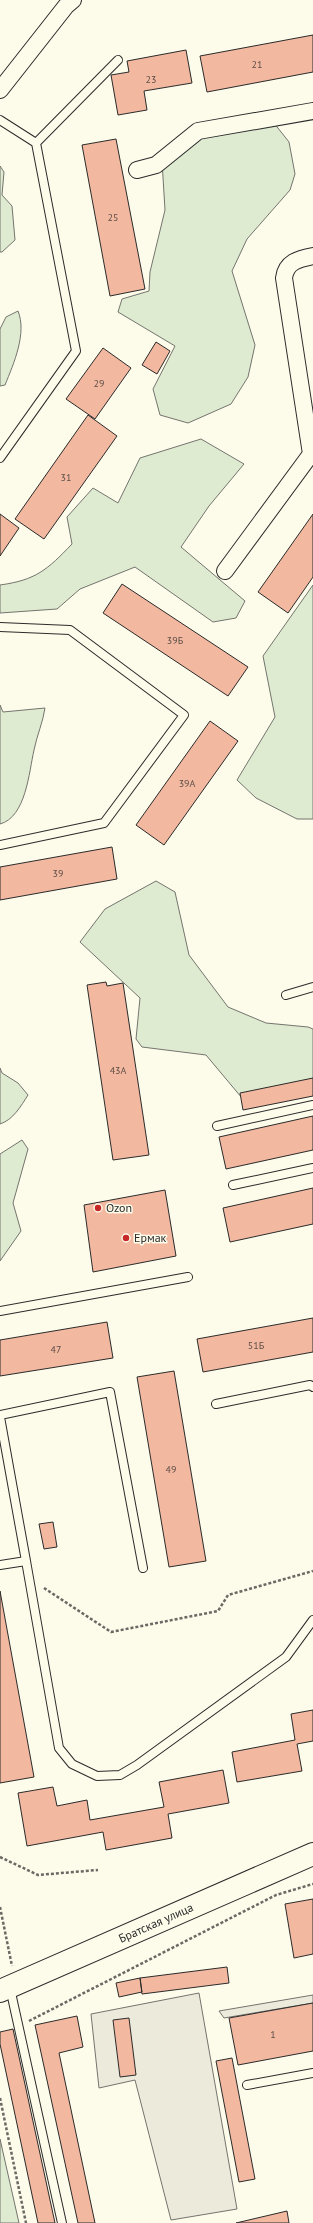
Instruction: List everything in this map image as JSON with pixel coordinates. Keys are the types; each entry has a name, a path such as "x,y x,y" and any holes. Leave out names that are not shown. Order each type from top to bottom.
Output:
{"street":[{"path":"0,90 66,6 73,0"},
{"path":"137,170 156,165 198,131 313,111"},
{"path":"225,571 310,454 284,278 285,270 291,263 298,259 313,256"},
{"name":"Братская улица","path":"9,1987 313,1854"}],"lane":[{"path":"36,143 118,60"},
{"path":"0,120 36,143 76,351 0,458"},
{"path":"0,627 70,630 184,715 104,823 0,845"},
{"path":"286,995 313,987"},
{"path":"217,1126 313,1105"},
{"path":"233,1185 313,1168"},
{"path":"0,1311 188,1278"},
{"path":"216,1404 310,1385 313,1387"},
{"path":"143,1568 110,1392 0,1416 60,1748 72,1764 97,1776 120,1775 143,1761 286,1657 313,1620"},
{"path":"0,1565 26,1561"},
{"path":"9,1987 19,2026 62,2223"},
{"path":"247,2085 313,2073"}],"path":[{"path":"29,1578 111,1632 218,1611 228,1595 313,1571"},
{"path":"0,1858 38,1875 98,1870"},
{"path":"19,2026 276,1895 313,1884"},
{"path":"0,1907 9,1987"},
{"path":"0,2098 26,2223"}],"green space":[{"path":"270,118 289,142 295,174 290,190 247,239 232,271 255,345 248,377 231,404 188,423 160,415 153,389 175,346 118,312 122,299 149,291 150,272 165,210 162,161 199,133"},
{"path":"0,166 4,172 2,195 12,206 15,240 2,252 0,252"},
{"path":"18,311 21,329 18,348 5,385 0,386 0,329 6,317"},
{"path":"201,439 244,464 209,506 181,547 245,601 236,618 213,622 135,567 80,589 57,609 0,613 0,585 32,577 48,567 72,544 67,517 93,488 118,503 140,458"},
{"path":"313,585 313,819 297,819 256,798 237,780 275,717 263,656"},
{"path":"0,705 3,712 45,708 35,744 25,793 16,813 9,820 0,824"},
{"path":"156,881 175,892 189,955 228,1007 266,1023 308,1027 313,1029 313,1083 247,1104 206,1055 142,1047 136,1039 140,998 80,942 105,909"},
{"path":"0,1068 2,1073 18,1083 28,1095 13,1116 0,1124"},
{"path":"22,1140 28,1149 13,1203 21,1231 0,1261 0,1154"},
{"path":"0,2139 19,2223 0,2223"}],"shaded area":[{"path":"199,1993 237,2209 171,2220 135,2080 99,2088 91,2014"},
{"path":"313,1995 313,2003 224,2018 219,2011"}],"building":[{"path":"313,35 313,72 207,92 200,56"},
{"path":"186,50 192,83 144,91 147,110 118,115 111,75 129,72 127,61"},
{"path":"116,139 145,289 110,296 82,145"},
{"path":"156,342 170,351 157,374 142,365"},
{"path":"103,348 131,368 95,419 66,399"},
{"path":"88,415 117,436 44,539 15,519"},
{"path":"0,514 19,528 0,556"},
{"path":"313,514 313,577 288,613 258,592"},
{"path":"122,584 248,667 228,696 103,613"},
{"path":"210,721 238,741 164,845 136,825"},
{"path":"112,847 117,879 0,900 0,867"},
{"path":"106,982 107,986 123,983 149,1155 113,1160 87,985"},
{"path":"313,1078 313,1096 243,1110 240,1093"},
{"path":"313,1116 313,1150 226,1169 219,1137"},
{"path":"313,1188 313,1224 230,1242 223,1208"},
{"path":"165,1190 176,1256 93,1272 84,1205"},
{"path":"313,1318 313,1352 203,1372 197,1339"},
{"path":"107,1322 113,1358 0,1376 0,1340"},
{"path":"174,1371 206,1561 169,1567 137,1377"},
{"path":"53,1522 57,1547 44,1549 39,1524"},
{"path":"0,1591 34,1777 0,1783"},
{"path":"313,1710 313,1741 297,1744 302,1771 237,1782 232,1752 295,1740 291,1714"},
{"path":"223,1770 229,1803 168,1814 172,1838 106,1850 103,1832 27,1846 18,1793 53,1787 57,1806 87,1800 90,1820 164,1807 159,1782"},
{"path":"313,1899 313,1954 294,1958 285,1904"},
{"path":"227,1967 229,1983 142,1994 140,1978"},
{"path":"140,1978 142,1992 119,1997 116,1983"},
{"path":"313,2003 313,2051 238,2065 229,2018"},
{"path":"77,2016 83,2047 59,2053 95,2223 78,2223 35,2025"},
{"path":"129,2018 136,2075 120,2077 113,2020"},
{"path":"13,2029 55,2223 38,2223 0,2044 0,2032"},
{"path":"232,2058 255,2179 239,2182 216,2061"},
{"path":"287,2211 289,2223 236,2223"}],"place":[{"name":"Ozon","path":"98,1208"},
{"name":"Ермак","path":"126,1238"}]}
